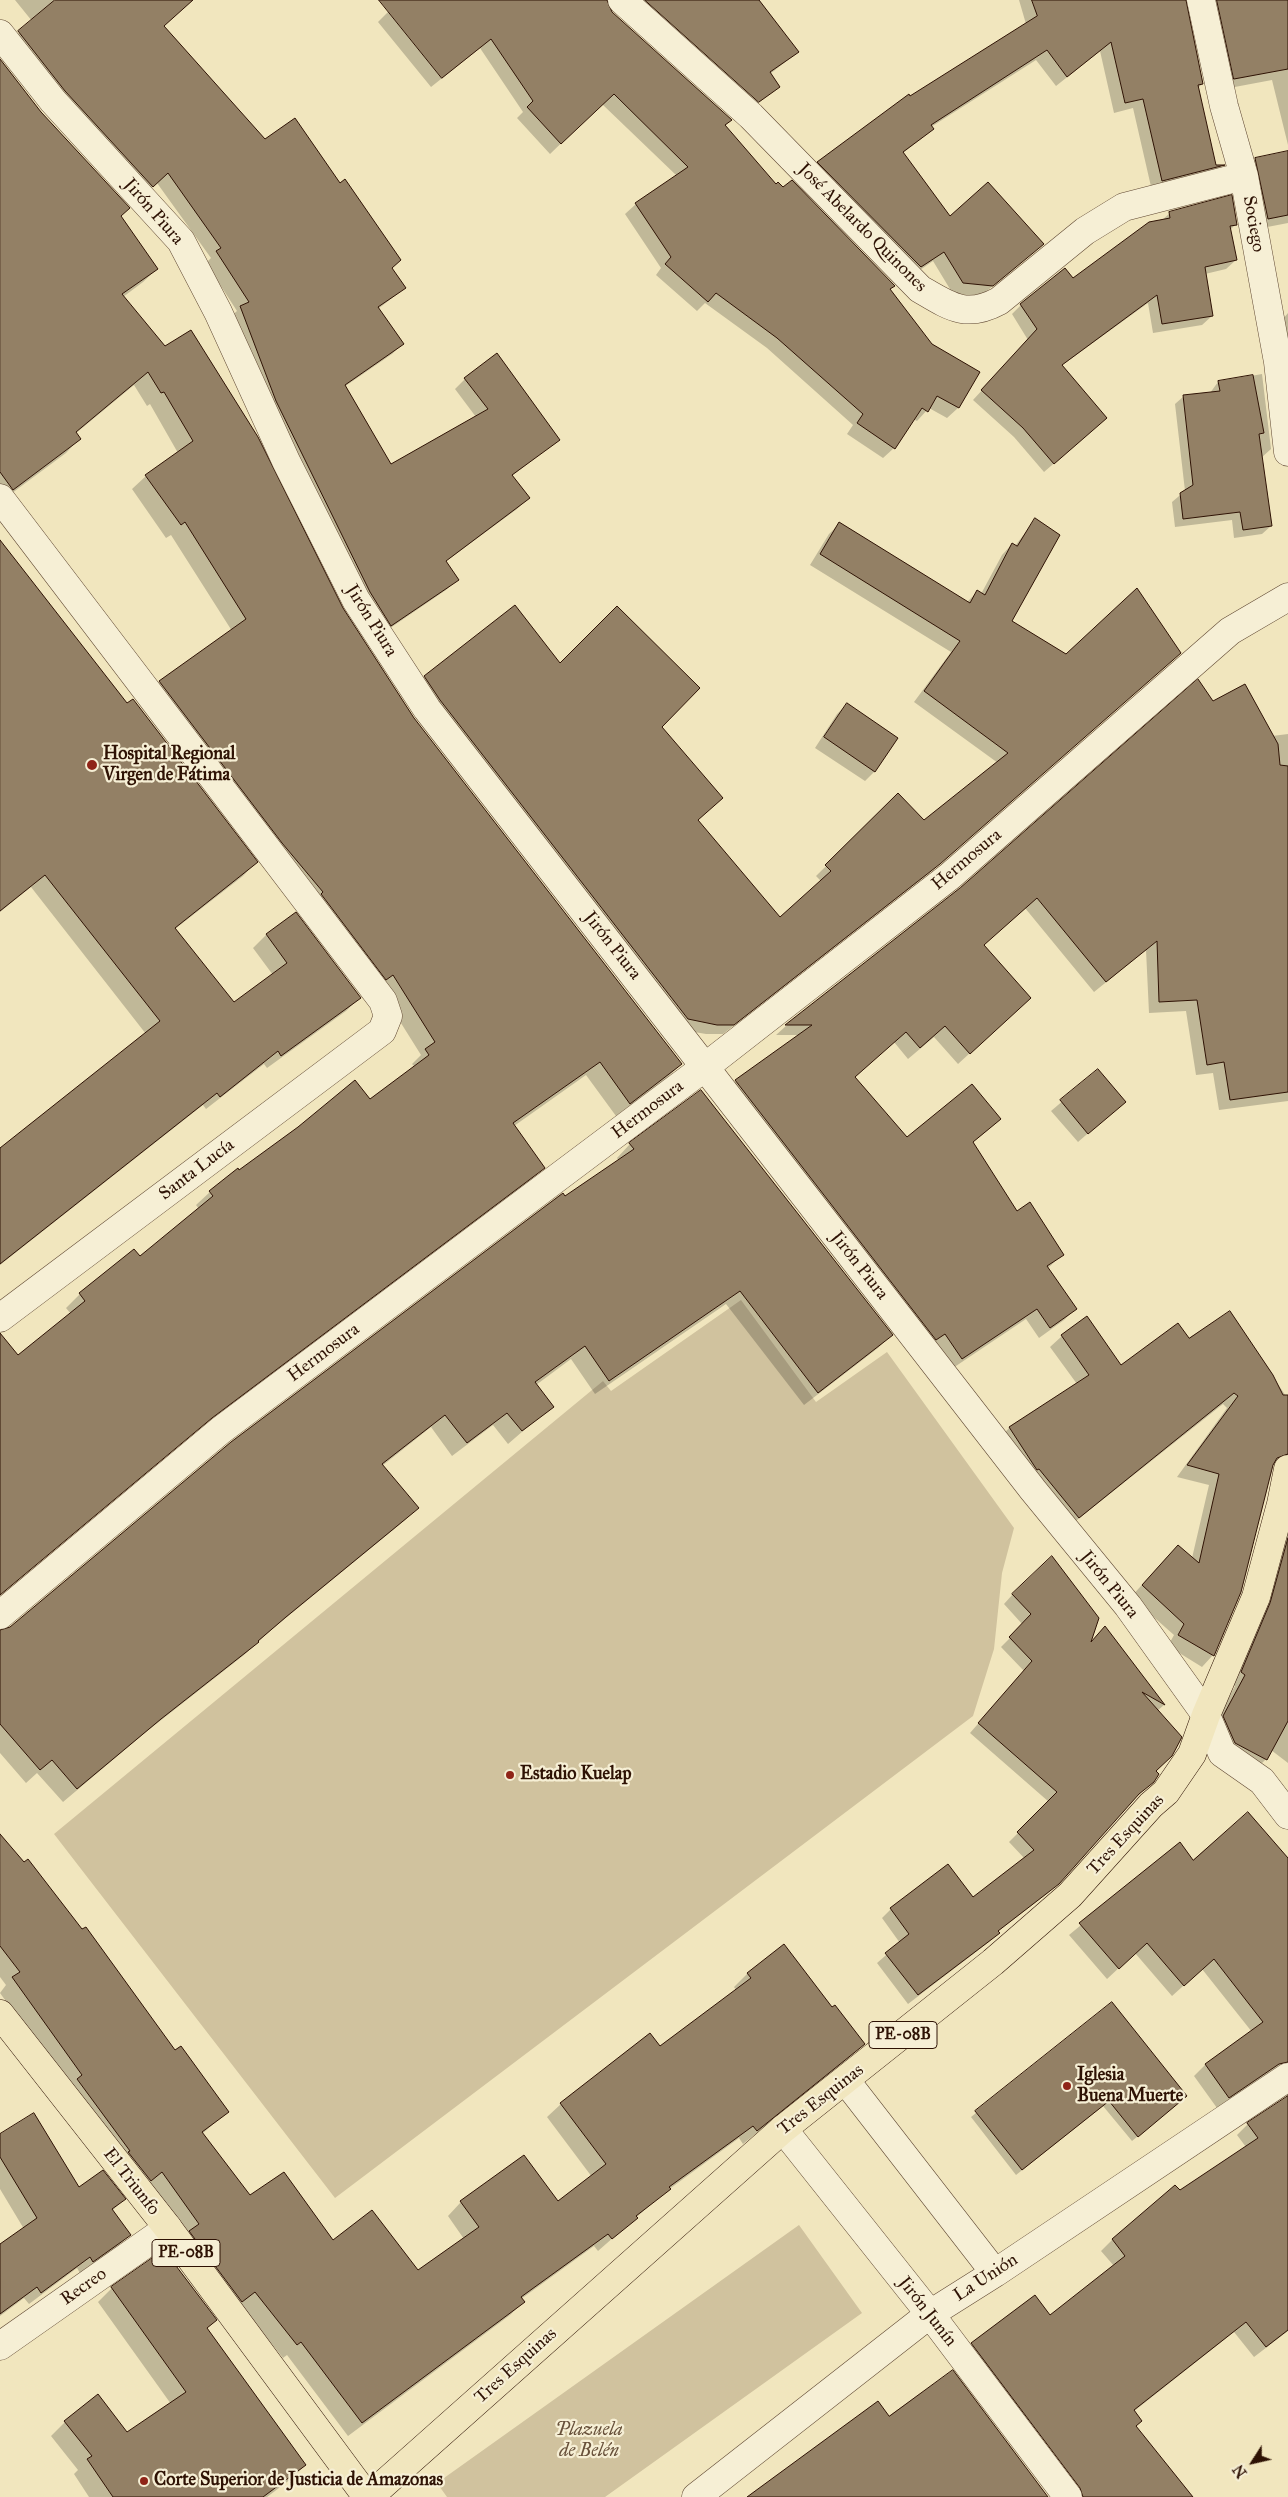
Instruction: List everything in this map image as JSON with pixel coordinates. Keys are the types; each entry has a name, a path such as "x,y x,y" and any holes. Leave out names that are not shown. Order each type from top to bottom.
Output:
{"highway":[{"name":"Tres Esquinas","path":"368,2497 783,2129 846,2082 993,1962 1070,1895 1151,1805 1166,1792 1192,1754 1206,1714 1256,1597 1281,1504 1288,1469"},
{"name":"El Triunfo","path":"0,2014 168,2228 368,2497"}],"street":[{"name":"José Abelardo Quinones","path":"622,0 752,116 920,289 953,308 974,311 999,301 1085,231 1124,207 1244,176"},
{"name":"Sociego","path":"1201,0 1224,106 1244,176 1278,362 1288,452"},
{"name":"Jirón Piura","path":"0,34 53,101 181,241 218,312 286,461 356,600 427,709 1072,1541 1128,1606 1206,1714 1222,1753 1262,1781 1288,1815"},
{"name":"Santa Lucía","path":"0,498 383,1001 388,1016 382,1031 0,1318"},
{"name":"Hermosura","path":"0,1615 221,1430 705,1067 950,876 1230,631 1288,596"},
{"name":"La Unión","path":"696,2497 930,2314 995,2273 1288,2077"},
{"path":"846,2082 995,2273"},
{"name":"Jirón Junín","path":"783,2129 930,2314 1068,2497"},
{"name":"Recreo","path":"0,2346 168,2228"}],"green space":[{"name":"Estadio Kuelap","path":"741,1300 816,1402 887,1352 1014,1528 1002,1573 994,1649 973,1716 335,2198 54,1834 603,1381 611,1391"},
{"name":"Plazuela de Belén","path":"799,2225 862,2313 605,2497 447,2497 437,2483"}],"building":[{"path":"55,0 193,0 164,26 265,139 295,118 340,183 345,179 401,260 392,268 406,288 378,307 404,344 345,385 391,464 488,409 464,378 497,353 560,440 512,475 530,498 446,561 459,580 391,626 370,592 276,401 240,306 249,302 216,251 221,248 168,173 153,187 65,91 18,31"},
{"path":"379,0 607,0 612,12 732,120 725,125 776,184 778,182 783,187 792,180 895,286 890,289 932,344 980,372 959,408 937,396 928,412 922,408 895,449 857,423 863,414 777,338 716,293 708,302 665,264 671,257 635,203 688,167 614,94 561,144 527,107 533,101 491,39 442,78"},
{"path":"645,0 759,0 799,52 770,72 780,87 759,102"},
{"path":"1032,0 1186,0 1203,84 1198,85 1216,165 1225,165 1162,181 1143,99 1125,103 1111,42 1067,77 1047,50 931,125 934,129 903,152 950,216 988,182 1044,244 993,286 963,283 944,252 921,267 817,162 909,94 910,96 1037,16"},
{"path":"1217,0 1288,0 1288,69 1234,79"},
{"path":"0,59 41,112 130,208 121,216 158,269 122,294 165,346 191,330 258,437 343,608 414,718 682,1064 630,1104 600,1062 513,1123 545,1168 212,1418 0,1595 0,1333 18,1355 85,1301 79,1293 134,1249 140,1256 213,1196 209,1191 238,1168 239,1170 298,1127 355,1080 370,1099 429,1055 425,1049 435,1042 393,975 386,980 321,894 323,892 282,843 159,681 246,619 185,522 181,525 145,475 193,441 164,392 161,393 148,372 76,432 81,439 13,490 0,472"},
{"path":"1288,151 1288,215 1268,219 1255,158"},
{"path":"1232,195 1237,225 1230,226 1237,260 1205,267 1213,316 1162,324 1157,295 1062,365 1107,418 1054,464 1023,428 981,390 1037,329 1020,304 1065,268 1073,278 1149,222 1170,218 1169,212"},
{"path":"1253,375 1264,433 1259,434 1272,526 1243,530 1240,512 1183,519 1180,493 1193,485 1183,395 1220,391 1218,381"},
{"path":"1035,518 1060,535 1012,621 1066,654 1137,588 1181,653 940,864 734,1025 717,1025 688,1019 440,700 424,676 515,605 560,663 617,606 700,688 662,727 723,798 698,820 780,917 831,871 825,865 898,793 924,820 1008,753 924,691 960,641 820,554 839,522 970,603 977,590 985,595 1012,543 1017,546"},
{"name":"Hospital Regional Virgen de Fátima","path":"0,540 127,703 133,699 258,862 175,928 234,1002 287,963 266,934 296,912 361,998 281,1056 278,1051 220,1097 217,1093 0,1264 0,1148 160,1021 45,875 0,911"},
{"path":"1198,679 1213,701 1245,684 1278,744 1280,765 1288,766 1288,1092 1230,1100 1224,1062 1207,1065 1197,1000 1159,1002 1157,941 1106,982 1037,898 984,945 1031,998 970,1054 945,1026 920,1048 906,1032 855,1077 907,1137 972,1084 1001,1119 973,1142 1017,1211 1030,1202 1064,1255 1047,1266 1077,1309 1050,1328 1037,1309 962,1359 945,1334 936,1340 735,1080 812,1025 785,1025 960,888"},
{"path":"847,703 898,738 875,772 824,737"},
{"path":"1098,1069 1126,1102 1088,1134 1060,1100"},
{"path":"701,1090 893,1335 818,1393 740,1291 609,1381 585,1346 535,1382 554,1407 522,1431 507,1413 467,1443 445,1415 382,1464 419,1508 286,1617 259,1642 161,1719 77,1789 52,1760 40,1770 0,1724 0,1630 10,1627 231,1442 563,1193 565,1196 634,1149 629,1143"},
{"path":"1230,1311 1273,1375 1283,1395 1288,1395 1288,1454 1277,1458 1273,1465 1241,1592 1214,1656 1178,1635 1184,1624 1142,1585 1178,1545 1199,1563 1219,1474 1187,1465 1238,1396 1234,1393 1079,1518 1039,1469 1037,1470 1009,1427 1089,1375 1061,1335 1087,1316 1121,1365 1178,1323 1189,1338"},
{"path":"1288,1538 1288,1721 1267,1760 1235,1743 1223,1716 1245,1675 1241,1672 1270,1603"},
{"path":"1052,1556 1099,1618 1091,1642 1105,1626 1165,1705 1142,1692 1182,1737 1172,1756 1156,1771 1159,1774 1154,1782 1139,1794 1059,1884 998,1931 1000,1933 918,1995 885,1953 909,1934 890,1908 948,1864 973,1897 1034,1850 1017,1832 1057,1792 978,1723 1032,1661 1009,1637 1031,1614 1012,1594"},
{"path":"1248,1812 1288,1858 1288,2062 1279,2064 1229,2098 1205,2064 1263,2022 1214,1959 1184,1986 1147,1943 1119,1969 1079,1923 1180,1842 1193,1860"},
{"path":"0,1834 24,1862 28,1859 82,1929 86,1927 175,2050 181,2046 229,2112 202,2132 250,2195 284,2172 333,2240 372,2210 418,2270 479,2227 460,2201 524,2155 558,2201 606,2164 560,2103 650,2033 660,2046 751,1978 747,1973 784,1944 832,2007 835,2005 865,2044 757,2131 753,2126 669,2187 671,2189 636,2216 638,2218 612,2239 608,2234 521,2297 525,2302 362,2423 301,2342 297,2345 255,2292 242,2302 189,2231 199,2224 162,2172 151,2181 128,2152 130,2151 77,2079 82,2075 12,1977 20,1972 0,1946"},
{"name":"Iglesia Buena Muerte","path":"1112,2002 1187,2096 1138,2137 1109,2101 1022,2170 975,2111"},
{"path":"1288,2096 1288,2330 1266,2347 1246,2322 1134,2410 1142,2421 1136,2426 1193,2497 1083,2497 1080,2488 971,2343 1035,2295 1050,2315 1125,2256 1112,2239 1175,2185 1180,2190 1258,2138 1247,2123"},
{"path":"34,2113 79,2187 103,2170 126,2199 112,2209 131,2235 93,2262 90,2257 41,2293 37,2287 0,2314 0,2244 37,2218 0,2157 0,2134"},
{"path":"164,2250 217,2320 207,2328 306,2465 263,2497 113,2497 87,2459 92,2456 64,2421 98,2394 127,2432 186,2392 111,2287"},
{"path":"953,2370 1048,2497 747,2497 878,2401 889,2416"}],"place":[{"name":"Hospital Regional Virgen de Fátima","path":"92,765"},
{"name":"Estadio Kuelap","path":"510,1775"},
{"name":"Iglesia Buena Muerte","path":"1067,2086"},
{"name":"Corte Superior de Justicia de Amazonas","path":"144,2481"}]}
